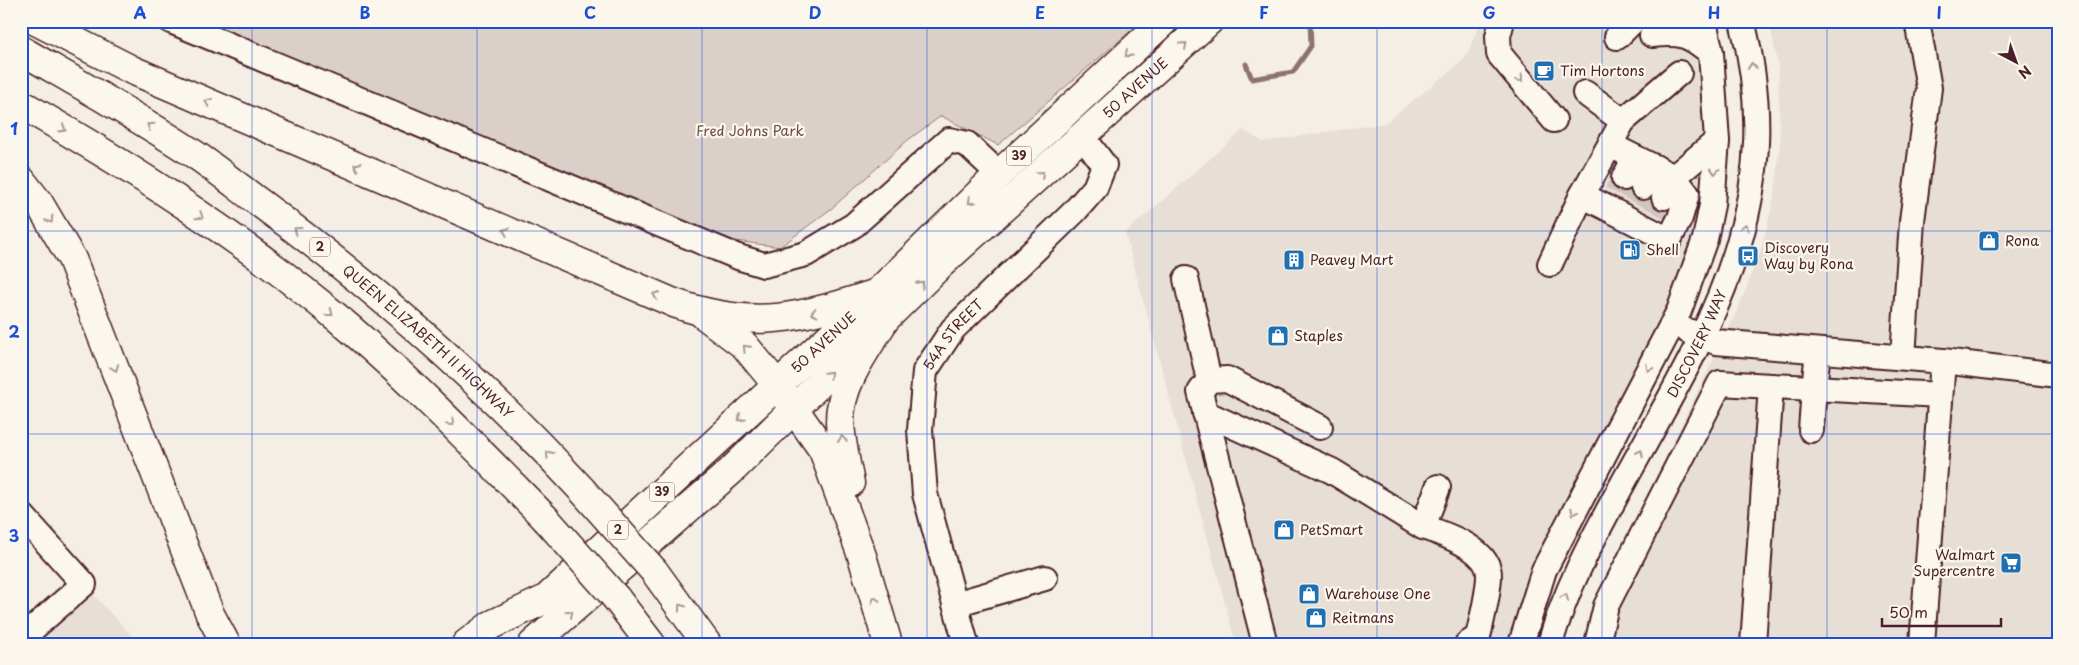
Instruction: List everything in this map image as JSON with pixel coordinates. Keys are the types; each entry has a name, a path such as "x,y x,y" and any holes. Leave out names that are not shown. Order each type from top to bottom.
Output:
{"main road":[{"path":"36,21 141,74 674,303 701,312 738,318 782,319 817,312 881,305 849,381 840,420 841,440 855,507 862,556"},
{"name":"50 AVENUE","path":"533,644 688,509 794,409 881,305 999,174 1164,21"},
{"name":"50 AVENUE","path":"466,644 491,625 546,599 777,385 881,305 940,265 1209,21"},
{"name":"QUEEN ELIZABETH II HIGHWAY","path":"21,50 131,114 200,158 332,256 481,385 539,443 654,571 708,644"},
{"path":"21,104 148,180 238,242 339,320 439,410 546,519 616,598 651,644"},
{"path":"21,180 39,203 72,259 210,614 226,644"},
{"path":"701,312 745,346 777,385 823,450 862,556 888,644"},
{"path":"688,509 775,413 779,397 777,385"},
{"path":"170,513 211,601 240,644"},
{"path":"494,644 546,599"}],"street":[{"path":"171,21 738,258 764,265 806,254 854,225 949,140 967,144 999,174"},
{"path":"1489,21 1485,27 1488,41 1554,120"},
{"path":"1499,54 1498,36 1502,21"},
{"path":"1664,21 1652,35 1681,34 1692,38 1711,53"},
{"path":"1521,644 1526,620 1544,570 1672,325 1691,282 1705,239 1712,205 1717,141 1711,53 1704,21"},
{"path":"1903,357 1912,221 1929,88 1917,21"},
{"name":"DISCOVERY WAY","path":"1550,644 1563,603 1582,560 1703,337 1735,263 1748,213 1752,188 1755,162 1756,115 1751,56 1740,24"},
{"path":"1550,264 1582,196 1623,121 1679,73"},
{"path":"1585,93 1623,121"},
{"name":"54A STREET","path":"966,644 925,494 920,430 925,372 953,329 1074,212 1095,188 1104,165 1083,136"},
{"path":"1582,196 1640,194 1717,141"},
{"path":"1610,145 1640,194"},
{"path":"1186,278 1210,380"},
{"path":"1672,325 1716,342 1943,360 2058,375"},
{"path":"1811,430 1818,351"},
{"path":"1922,644 1943,360"},
{"path":"1265,644 1200,392 1210,380 1227,379 1320,427"},
{"path":"1597,644 1606,606 1720,383 1940,395"},
{"path":"1753,644 1771,386"},
{"path":"1205,413 1332,471 1423,527 1454,537 1473,550 1487,564 1490,575 1478,637 1467,644"},
{"path":"1423,527 1438,487"},
{"path":"21,514 84,584 21,639"},
{"path":"955,604 1045,578"}],"shaded area":[{"path":"1481,21 1681,21 1689,48 1695,53 1702,110 1702,169 1692,235 1667,305 1531,564 1510,644 1236,644 1125,233 1243,130 1263,142 1385,123 1465,59"},
{"path":"1769,21 2058,21 2058,644 1582,644 1589,613 1738,309 1761,250 1775,194 1780,142 1778,65"},
{"path":"73,573 140,644 21,644 21,620"}],"green space":[{"name":"Fred Johns Park","path":"202,21 1142,21 998,145 941,116 908,140 832,208 780,247 706,237"}],"waterway":[{"path":"1246,64 1252,79 1293,72 1311,46 1310,21"}],"tunnel":[{"path":"1616,193 1624,178"},
{"path":"1635,203 1643,187"},
{"path":"1655,213 1664,197"}],"place":[{"name":"Tim Hortons","path":"1544,71"},
{"name":"Rona","path":"1989,241"},
{"name":"Shell","path":"1630,250"},
{"name":"Discovery Way by Rona","path":"1748,256"},
{"name":"Peavey Mart","path":"1294,260"},
{"name":"Staples","path":"1278,336"},
{"name":"PetSmart","path":"1284,530"},
{"name":"Walmart Supercentre","path":"2011,563"},
{"name":"Warehouse One","path":"1309,594"},
{"name":"Reitmans","path":"1316,618"}]}
